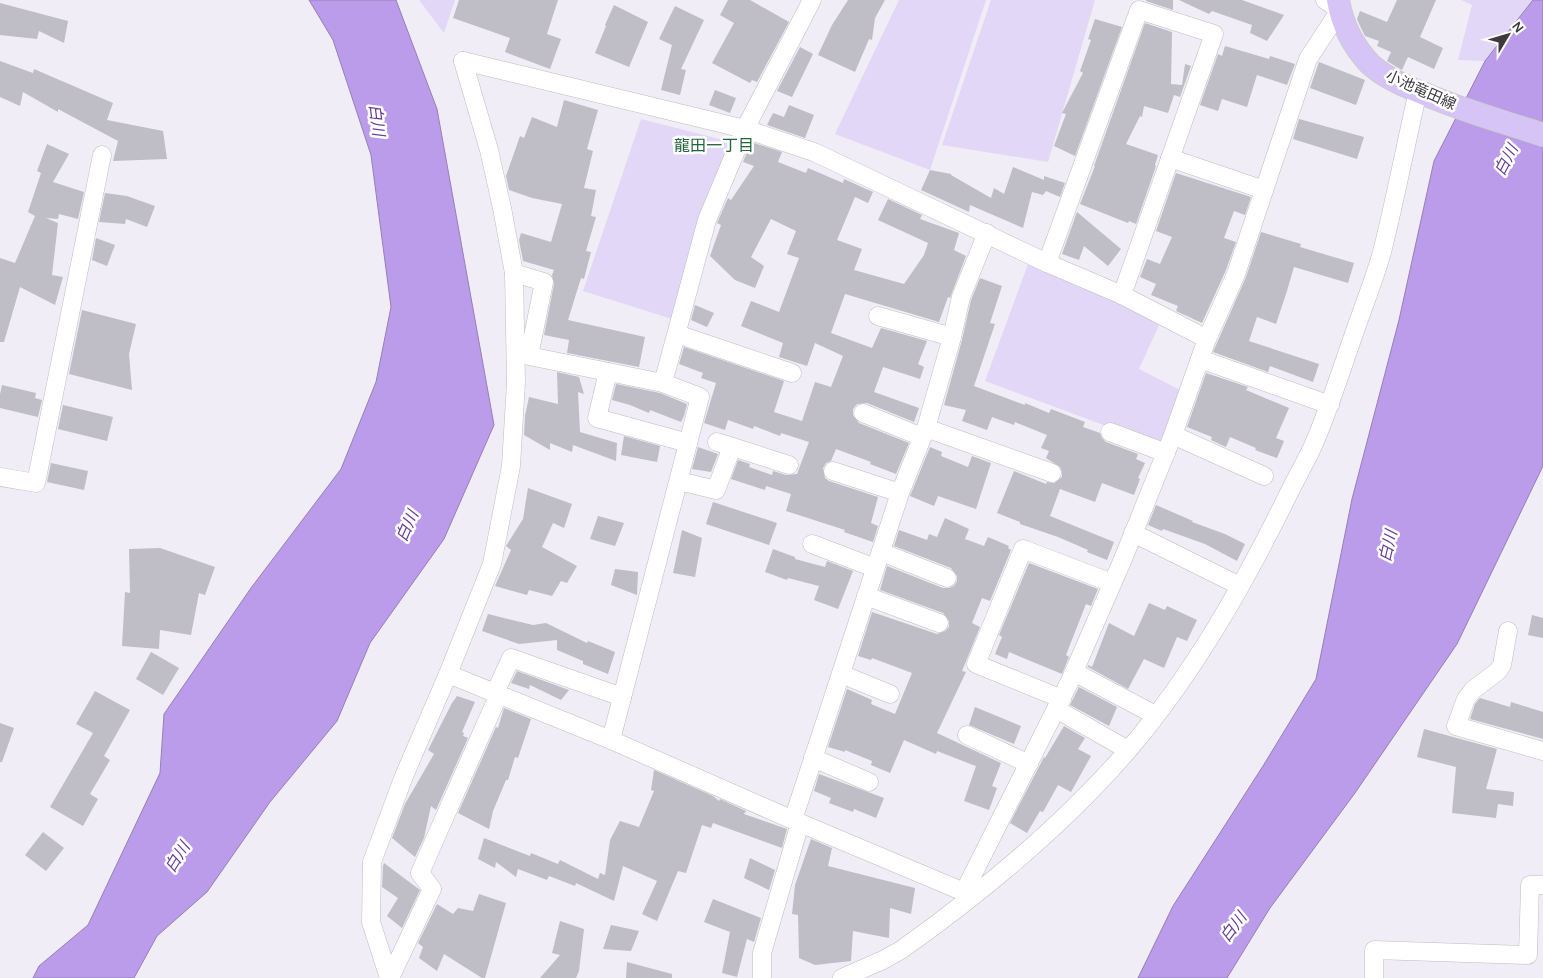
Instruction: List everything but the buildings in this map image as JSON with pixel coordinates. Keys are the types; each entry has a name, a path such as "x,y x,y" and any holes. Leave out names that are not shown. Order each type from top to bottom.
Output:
{"main road":[{"name":"小池竜田線","path":"1334,3 1353,43 1371,64 1393,80 1444,102 1543,135"}],"street":[{"path":"663,383 707,220 745,129 812,0"},
{"path":"966,895 1074,672 1133,533 1173,435 1207,339 1236,274 1310,53 1334,3"},
{"path":"1047,263 1139,10 1214,34 1122,295"},
{"path":"390,978 370,922 372,862 404,776 448,674 492,564 511,466 516,382 514,273 489,150 463,61 745,129 814,152 1047,263 1122,295 1207,339"},
{"path":"842,978 901,950 966,895 1033,846 1100,781 1128,750 1198,655 1266,540 1312,448 1330,405 1382,250 1418,91"},
{"path":"0,477 36,482 102,154"},
{"path":"1170,158 1264,190"},
{"path":"762,978 762,953 813,758 900,493 924,433 966,283 987,233"},
{"path":"514,273 544,282 528,356 663,383 700,397 611,740"},
{"path":"878,316 952,337"},
{"path":"676,334 792,373"},
{"path":"1200,359 1330,405"},
{"path":"608,372 597,418 688,443"},
{"path":"863,413 1052,473"},
{"path":"1110,432 1166,453"},
{"path":"1173,435 1264,476"},
{"path":"679,481 716,490 725,445 789,465"},
{"path":"833,470 900,493"},
{"path":"1133,533 1240,586"},
{"path":"812,544 947,578"},
{"path":"1112,583 1023,549 976,664 1059,704 1128,750"},
{"path":"866,596 939,622"},
{"path":"1508,632 1502,665 1498,671 1473,690 1466,699 1456,726 1543,750"},
{"path":"390,978 432,889 420,873 511,658 622,697"},
{"path":"1074,672 1155,715"},
{"path":"448,674 611,740 966,895"},
{"path":"841,674 890,694"},
{"path":"967,736 1029,764"},
{"path":"813,758 869,782"},
{"path":"1374,978 1374,950 1528,955 1530,885 1543,885"}],"shaded area":[{"path":"419,0 455,0 444,33"},
{"path":"899,0 986,0 930,170 835,134"},
{"path":"991,0 1095,0 1048,162 942,145"},
{"path":"1461,0 1533,0 1485,61 1458,60 1472,5"},
{"path":"641,119 731,142 672,319 583,291"},
{"path":"1028,264 1096,291 1160,323 1139,369 1182,391 1160,446 985,381"}],"water":[{"name":"白川","path":"309,0 396,0 437,109 494,425 444,539 370,643 337,721 270,802 207,892 157,936 134,978 33,978 39,966 88,925 160,773 164,714 251,588 341,469 376,382 391,307 371,155 333,40"},
{"name":"白川","path":"1533,0 1543,0 1543,466 1457,644 1355,793 1270,908 1227,978 1138,978 1173,906 1263,766 1316,679 1352,499 1399,320 1434,161 1485,61"}],"district":[{"name":"龍田一丁目","path":"714,145"}]}
